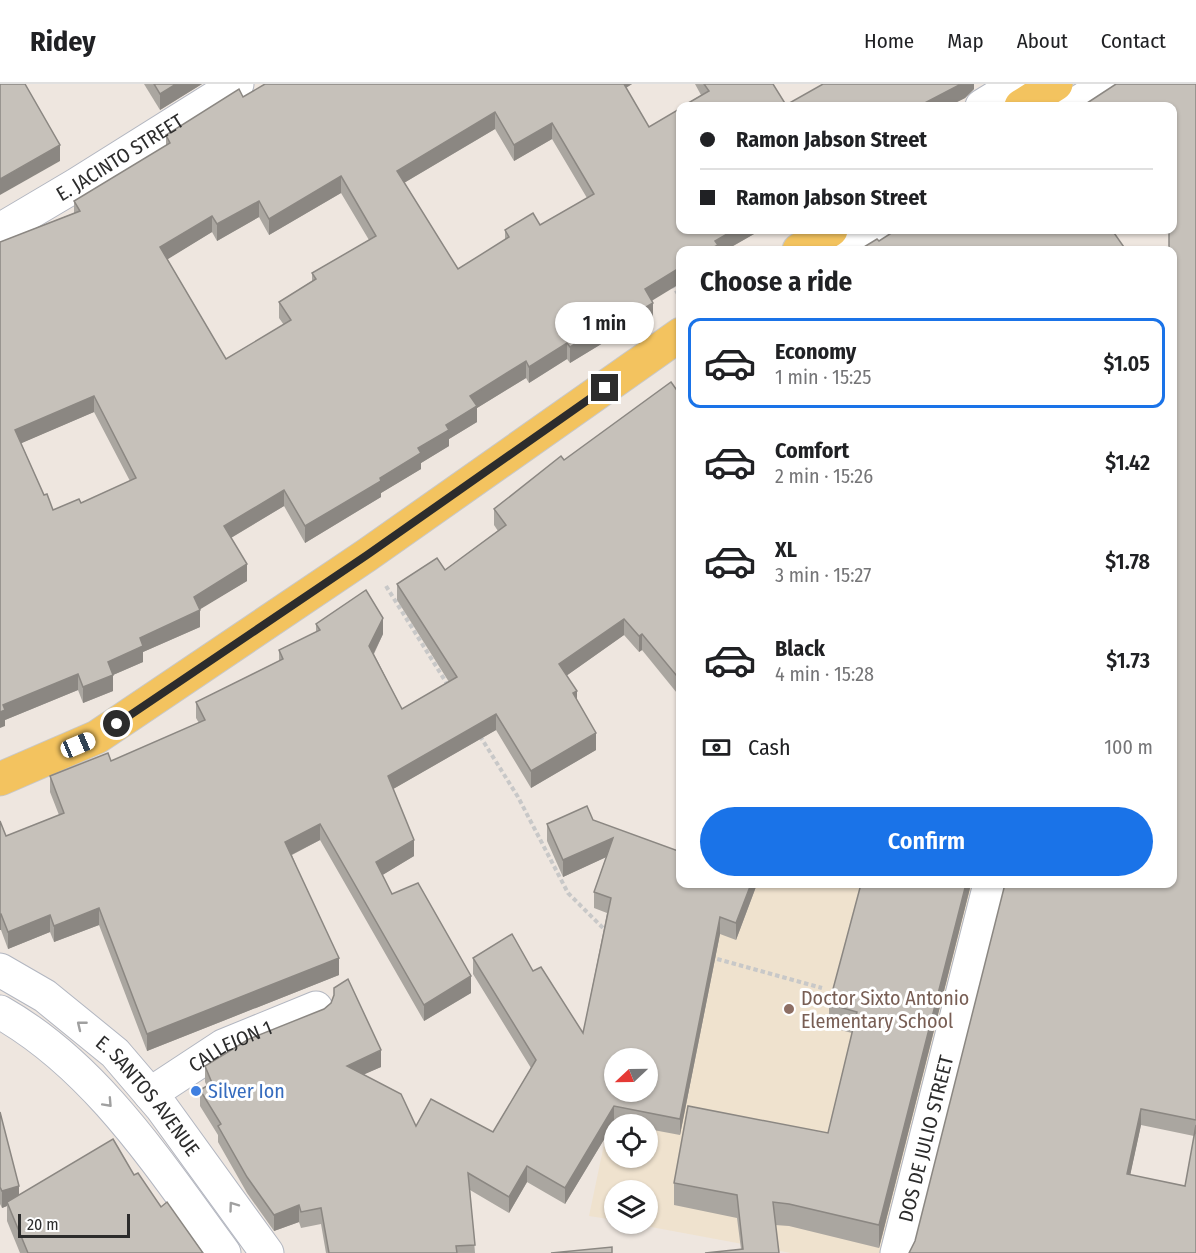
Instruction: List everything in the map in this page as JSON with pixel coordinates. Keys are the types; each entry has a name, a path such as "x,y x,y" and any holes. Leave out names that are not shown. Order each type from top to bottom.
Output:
{"main road":[{"path":"1027,102 1056,84"},
{"path":"0,779 97,737 367,555 676,338"}],"street":[{"name":"E. JACINTO STREET","path":"0,230 237,84"},
{"path":"989,102 1018,84"},
{"path":"1079,102 1107,84"},
{"path":"857,246 876,234"},
{"name":"DOS DE JULIO STREET","path":"897,1253 989,888"},
{"name":"E. SANTOS AVENUE","path":"0,970 45,996 115,1053 162,1108 267,1253"},
{"name":"CALLEJON 1","path":"150,1094 223,1046 316,1008"},
{"name":"E. SANTOS AVENUE","path":"0,1012 18,1022 68,1060 135,1132 224,1253"}],"path":[{"path":"669,279 676,291"},
{"path":"400,609 450,688"},
{"path":"475,728 518,797 568,893 613,938"},
{"path":"704,956 822,988"}],"shaded area":[{"name":"Doctor Sixto Antonio Elementary School","path":"680,888 974,888 887,1253 791,1253 658,1228 658,1180 604,1180 604,1218 589,1216 604,1144 604,1168 658,1168 658,1114 610,1114 613,1102 658,1102 658,1048 650,1048"}],"building":[{"path":"0,84 25,84 60,145 0,179"},
{"path":"154,84 176,84 160,94"},
{"path":"265,84 624,84 649,127 676,111 676,234 727,234 715,241 718,245 716,246 676,246 676,270 645,289 653,303 629,317 626,313 570,347 567,343 529,367 526,361 470,396 477,406 446,425 449,430 418,448 421,453 380,478 381,481 305,526 284,490 224,526 247,564 194,597 200,610 140,638 143,646 108,662 113,675 83,687 78,674 3,705 5,710 0,712 0,242 80,211 74,201 170,143 166,135 239,89 243,97","holes":["495,112 514,145 552,123 594,194 540,225 533,213 505,230 509,237 458,269 397,171","341,176 376,236 312,273 316,279 279,302 291,320 226,359 160,247 212,216 217,224 259,201 269,219","94,396 136,478 81,503 79,499 53,510 15,430"]},
{"path":"704,84 773,84 784,102 690,102 709,91"},
{"path":"823,84 961,84 927,102 791,102"},
{"path":"1116,84 1196,84 1196,1120 1141,1109 1127,1174 1185,1186 1196,1125 1196,1253 909,1253 915,1241 1004,888 1177,888 1177,246 1169,246 1169,234 1177,234 1177,102 1089,102"},
{"path":"890,234 1115,234 1123,246 866,246 877,239 879,241"},
{"path":"671,382 676,389 676,675 642,634 639,636 624,619 559,664 577,691 573,693 596,733 531,771 496,714 388,776 414,840 376,862 392,894 418,883 471,976 424,1005 320,824 285,842 339,958 147,1034 99,908 54,926 50,915 8,932 0,914 0,821 6,836 64,813 50,776 108,753 111,761 205,720 196,702 283,659 279,650 320,630 316,624 366,590 383,618 369,646 402,709 457,677 397,584 437,558 445,570 506,525 494,509 561,456 564,460"},
{"path":"587,806 593,820 676,850 676,888 749,888 736,923 720,917 680,1119 614,1106 609,1114 604,1114 604,1123 565,1188 527,1166 509,1197 468,1173 475,1245 456,1246 457,1253 329,1253 321,1208 301,1212 299,1205 274,1215 247,1177 218,1126 221,1124 200,1090 212,1083 205,1066 249,1039 324,1009 331,1003 334,988 348,979 381,1050 347,1066 401,1094 416,1126 431,1099 493,1132 536,1060 473,958 512,934 533,971 541,967 583,1033 611,898 594,892 613,838 563,860 547,824"},
{"path":"860,888 965,888 879,1225 773,1202 779,1253 705,1253 743,1249 737,1195 674,1183 688,1106 828,1133 857,1012 829,1004"},
{"path":"0,1112 19,1186 2,1191 0,1187"},
{"path":"113,1139 134,1175 138,1173 161,1207 167,1202 203,1253 28,1253 7,1202"},
{"path":"612,1247 612,1253 551,1253"}],"place":[{"name":"Doctor Sixto Antonio Elementary School","path":"789,1009"},
{"name":"Silver Ion","path":"196,1091"}],"route":[{"path":"117,724 367,555 605,388"}]}
